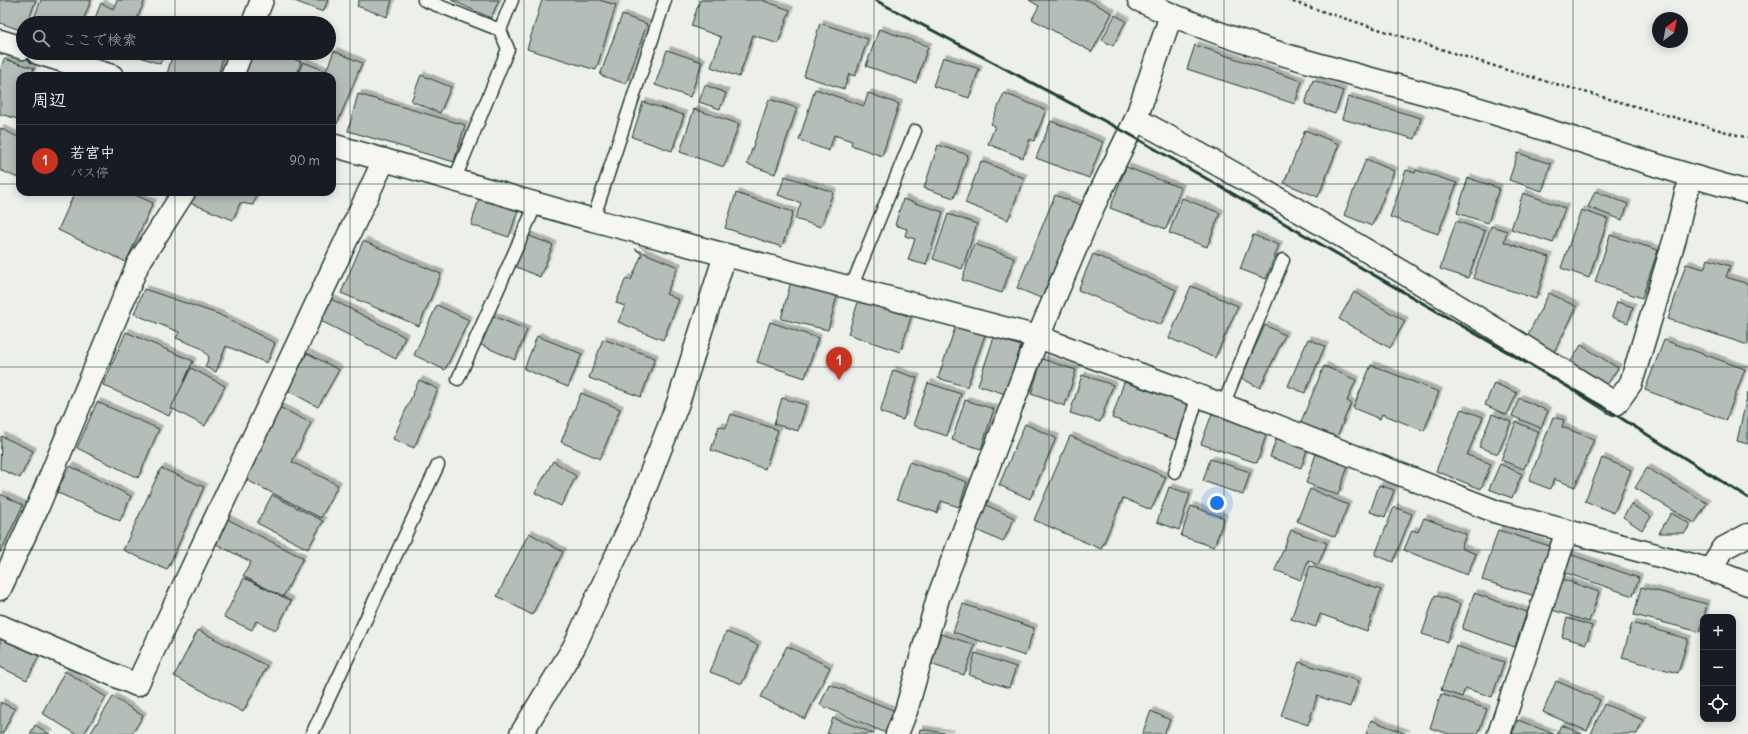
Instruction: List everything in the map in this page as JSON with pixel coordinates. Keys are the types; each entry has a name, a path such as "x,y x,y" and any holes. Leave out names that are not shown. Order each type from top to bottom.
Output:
{"street":[{"path":"256,16 262,0"},
{"path":"1139,0 1171,15 1340,72 1436,96 1692,178 1748,192"},
{"path":"897,734 906,711 938,598 1038,337 1093,208 1136,119 1171,15"},
{"path":"0,41 16,46"},
{"path":"61,60 99,72"},
{"path":"234,72 238,60"},
{"path":"1136,119 1196,151 1494,326 1616,404 1631,382 1675,238 1686,193 1692,178"},
{"path":"336,146 593,220 1038,337 1223,404 1497,512 1711,570 1748,584"},
{"path":"0,626 137,685 384,160"},
{"path":"0,589 39,504 138,264 181,196"},
{"path":"521,734 574,647 632,522 678,403 725,255"},
{"path":"1499,734 1567,531"},
{"path":"1711,570 1722,549 1748,535"}],"lane":[{"path":"424,0 500,30"},
{"path":"454,180 508,49 500,30 512,0"},
{"path":"593,220 665,0"},
{"path":"851,288 915,131"},
{"path":"458,379 536,204"},
{"path":"1223,404 1283,260"},
{"path":"1175,472 1198,395"},
{"path":"312,734 438,466"}],"path":[{"path":"1287,0 1510,71 1748,138"}],"building":[{"path":"0,0 36,0 30,16 16,16 16,29 0,23"},
{"path":"41,0 91,0 85,16 35,16"},
{"path":"117,0 145,0 138,16 96,16 101,3 113,9"},
{"path":"292,0 328,0 323,12"},
{"path":"359,0 392,0 387,17 357,6"},
{"path":"451,0 499,0 491,18"},
{"path":"542,0 599,0 616,5 596,70 527,49"},
{"path":"700,0 765,0 764,1 790,10 778,44 753,35 739,77 711,67 721,37 691,26"},
{"path":"1029,0 1088,0 1112,13 1092,52 1032,19 1039,6"},
{"path":"622,15 647,24 626,84 600,75"},
{"path":"1115,15 1126,21 1113,46 1102,40"},
{"path":"820,23 868,39 855,76 849,74 844,89 804,76"},
{"path":"879,29 928,46 916,83 866,66"},
{"path":"1195,45 1302,81 1295,104 1187,69"},
{"path":"667,50 702,62 690,97 655,85"},
{"path":"336,52 362,63 337,124 336,72 299,72 303,62 326,71 330,60 336,60"},
{"path":"943,57 979,69 969,98 933,86"},
{"path":"4,59 34,68 32,72 16,72 16,118 0,114 0,72"},
{"path":"149,60 161,60 160,64"},
{"path":"171,60 222,60 219,72 168,72"},
{"path":"246,60 296,60 301,62 297,72 242,72"},
{"path":"421,75 451,87 440,113 411,101"},
{"path":"1313,80 1343,91 1335,114 1305,104"},
{"path":"705,85 726,93 720,109 699,102"},
{"path":"815,89 864,106 868,93 899,104 882,156 851,145 852,141 834,135 829,151 799,140"},
{"path":"1004,93 1046,110 1034,141 1030,139 1023,158 988,144 995,126 991,124"},
{"path":"358,94 465,125 454,162 348,131"},
{"path":"1348,97 1421,118 1415,139 1342,119"},
{"path":"769,99 797,108 775,174 747,164"},
{"path":"643,102 684,115 672,151 632,137"},
{"path":"694,109 739,124 724,167 680,152"},
{"path":"1051,121 1103,142 1089,178 1036,158"},
{"path":"0,128 16,136 16,177 0,170"},
{"path":"1305,130 1339,144 1318,197 1284,183"},
{"path":"938,145 968,155 954,198 924,188"},
{"path":"1518,153 1551,164 1542,191 1509,180"},
{"path":"1366,159 1394,171 1372,226 1344,215"},
{"path":"981,161 1024,178 1008,220 965,203"},
{"path":"1126,167 1181,188 1166,229 1110,208"},
{"path":"1406,170 1415,173 1416,170 1457,183 1438,234 1390,217"},
{"path":"785,176 833,192 821,227 795,219 801,203 778,195"},
{"path":"1468,178 1499,188 1488,223 1457,213"},
{"path":"1595,191 1628,204 1622,220 1588,207"},
{"path":"736,193 793,212 782,247 725,228"},
{"path":"1523,193 1565,208 1553,243 1511,229"},
{"path":"480,195 519,207 509,237 471,225"},
{"path":"1055,195 1081,205 1043,299 1017,288"},
{"path":"73,196 138,196 153,203 126,262 58,230"},
{"path":"191,196 256,196 253,205 240,203 233,220 188,202"},
{"path":"1182,198 1220,213 1207,247 1169,233"},
{"path":"903,199 943,212 926,265 908,260 915,239 905,236 907,229 895,225"},
{"path":"1581,210 1608,219 1589,278 1561,268"},
{"path":"948,214 977,224 962,269 933,259"},
{"path":"1456,221 1485,231 1468,278 1440,269"},
{"path":"1491,226 1507,231 1504,242 1549,257 1536,299 1473,278"},
{"path":"524,234 553,245 540,277 512,265"},
{"path":"1253,235 1279,245 1266,279 1240,269"},
{"path":"1610,235 1658,250 1642,298 1595,282"},
{"path":"363,241 441,274 419,326 341,293"},
{"path":"974,244 1014,258 1002,293 962,280"},
{"path":"635,249 678,267 666,294 679,300 663,340 618,322 625,306 616,303 626,278 631,280 642,254"},
{"path":"1093,254 1176,290 1161,325 1078,290"},
{"path":"1708,259 1730,266 1726,277 1748,284 1748,345 1668,319 1686,264 1704,269"},
{"path":"791,281 838,292 828,330 781,319"},
{"path":"1191,286 1238,306 1215,358 1169,338"},
{"path":"144,289 218,314 275,343 267,363 226,346 216,372 205,367 209,357 201,348 176,338 179,332 134,314"},
{"path":"1354,292 1405,321 1390,348 1339,319"},
{"path":"1549,293 1577,307 1553,354 1525,340"},
{"path":"329,298 405,337 396,359 319,320"},
{"path":"859,299 911,317 900,352 848,334"},
{"path":"1617,302 1633,307 1628,323 1612,317"},
{"path":"437,305 469,320 445,370 414,355"},
{"path":"491,315 527,330 515,360 479,344"},
{"path":"770,322 818,338 805,378 757,362"},
{"path":"957,322 986,332 967,387 938,378"},
{"path":"1265,325 1285,335 1260,388 1241,378"},
{"path":"126,332 193,361 169,416 103,385"},
{"path":"537,336 582,354 568,387 524,369"},
{"path":"994,337 1021,346 1005,394 978,385"},
{"path":"603,339 655,358 641,397 589,378"},
{"path":"1308,339 1325,346 1305,393 1288,386"},
{"path":"1664,340 1745,369 1726,420 1645,390"},
{"path":"1581,345 1618,368 1607,385 1570,363"},
{"path":"307,353 339,370 318,407 287,390"},
{"path":"1042,359 1076,370 1065,406 1031,394"},
{"path":"1371,365 1439,392 1424,431 1382,414 1380,419 1353,408"},
{"path":"1324,366 1356,380 1347,401 1351,403 1336,439 1300,424"},
{"path":"191,368 225,386 205,426 171,408"},
{"path":"893,370 917,378 903,420 880,412"},
{"path":"1082,375 1113,385 1100,422 1070,413"},
{"path":"419,380 438,389 414,448 393,439"},
{"path":"1124,382 1189,404 1177,440 1112,418"},
{"path":"928,383 961,394 947,436 913,425"},
{"path":"1494,383 1517,393 1507,415 1485,405"},
{"path":"1748,392 1748,444 1737,441"},
{"path":"581,393 620,409 600,459 561,442"},
{"path":"782,398 806,405 798,431 774,424"},
{"path":"1519,398 1548,411 1541,428 1512,416"},
{"path":"965,400 994,409 981,449 952,440"},
{"path":"97,402 159,429 138,478 77,448"},
{"path":"279,407 311,423 292,462 338,485 321,518 243,478"},
{"path":"1461,409 1483,417 1467,455 1491,464 1481,489 1436,471"},
{"path":"1213,411 1268,429 1257,463 1201,444"},
{"path":"731,414 778,430 765,469 711,450 719,426 726,428"},
{"path":"1492,414 1511,422 1498,454 1479,447"},
{"path":"1553,417 1564,420 1562,427 1594,439 1575,487 1554,479 1550,489 1529,481"},
{"path":"1516,422 1539,432 1524,469 1501,460"},
{"path":"1025,424 1056,438 1030,499 999,485"},
{"path":"1278,434 1309,444 1301,468 1270,457"},
{"path":"1,436 33,451 20,478 0,469"},
{"path":"1070,436 1166,477 1151,510 1123,498 1101,549 1034,520"},
{"path":"1316,454 1348,466 1338,495 1306,483"},
{"path":"1602,458 1631,470 1614,513 1585,501"},
{"path":"1210,459 1250,472 1243,495 1203,481"},
{"path":"553,461 576,476 561,506 535,493"},
{"path":"909,462 967,482 959,507 941,501 937,513 897,499"},
{"path":"1500,464 1522,474 1512,498 1489,489"},
{"path":"70,466 131,496 120,521 56,492"},
{"path":"161,468 204,487 167,570 123,550"},
{"path":"1647,468 1707,503 1695,523 1635,488"},
{"path":"1379,485 1394,490 1385,517 1370,512"},
{"path":"1169,487 1190,494 1179,530 1157,522"},
{"path":"1310,489 1348,505 1335,537 1297,521"},
{"path":"0,494 23,505 0,553"},
{"path":"272,495 323,521 308,549 257,523"},
{"path":"984,504 1014,518 1003,542 974,529"},
{"path":"1631,504 1651,517 1642,530 1623,517"},
{"path":"1191,506 1224,518 1214,547 1181,536"},
{"path":"1394,507 1412,514 1393,562 1375,555"},
{"path":"1671,513 1690,524 1685,533 1659,533"},
{"path":"1424,518 1466,534 1461,548 1476,554 1467,575 1404,550 1412,530 1418,532"},
{"path":"227,519 303,558 283,597 243,576 251,562 214,543"},
{"path":"1291,530 1327,543 1318,565 1308,560 1301,580 1275,570"},
{"path":"1498,530 1550,546 1535,596 1482,580"},
{"path":"529,533 563,552 532,615 497,596"},
{"path":"1569,554 1639,578 1633,596 1563,572"},
{"path":"1310,566 1381,590 1367,631 1320,614 1316,627 1291,619"},
{"path":"244,578 291,601 276,630 256,621 252,630 224,617"},
{"path":"1559,578 1599,592 1589,622 1549,609"},
{"path":"1641,587 1707,604 1704,614 1700,614 1700,632 1634,615"},
{"path":"1474,593 1527,612 1515,647 1462,629"},
{"path":"1435,595 1460,604 1447,642 1422,634"},
{"path":"963,604 1034,628 1025,656 953,632"},
{"path":"1567,618 1592,626 1586,644 1562,637"},
{"path":"1632,623 1688,639 1678,673 1622,658"},
{"path":"198,630 267,666 243,712 174,676"},
{"path":"726,632 758,645 742,684 710,672"},
{"path":"941,634 975,645 964,675 930,664"},
{"path":"2,638 39,656 27,680 0,667 0,642"},
{"path":"787,646 830,667 805,719 761,697"},
{"path":"1456,646 1504,662 1492,697 1465,688 1462,697 1441,690"},
{"path":"975,653 1016,667 1009,688 969,675"},
{"path":"1299,662 1359,681 1350,707 1317,696 1308,725 1281,716"},
{"path":"65,671 106,697 84,734 76,734 42,713"},
{"path":"1556,681 1600,700 1587,731 1543,712"},
{"path":"829,684 895,711 886,733 820,705"},
{"path":"1441,694 1487,709 1478,734 1449,734 1430,728"},
{"path":"113,697 143,716 132,734 90,734"},
{"path":"0,702 15,709 2,734 0,734"},
{"path":"1604,704 1643,720 1637,734 1591,734"},
{"path":"1151,711 1170,720 1164,734 1142,734"},
{"path":"833,718 873,733 873,734 827,734"},
{"path":"1371,720 1407,734 1366,734"},
{"path":"1518,720 1554,734 1512,734"},
{"path":"35,725 50,734 30,734"},
{"path":"1561,725 1582,734 1557,734"},
{"path":"920,729 951,734 919,734"}],"railway":[{"path":"875,0 1129,134 1605,408 1748,498"}],"place":[{"name":"若宮中","path":"839,380"}]}
